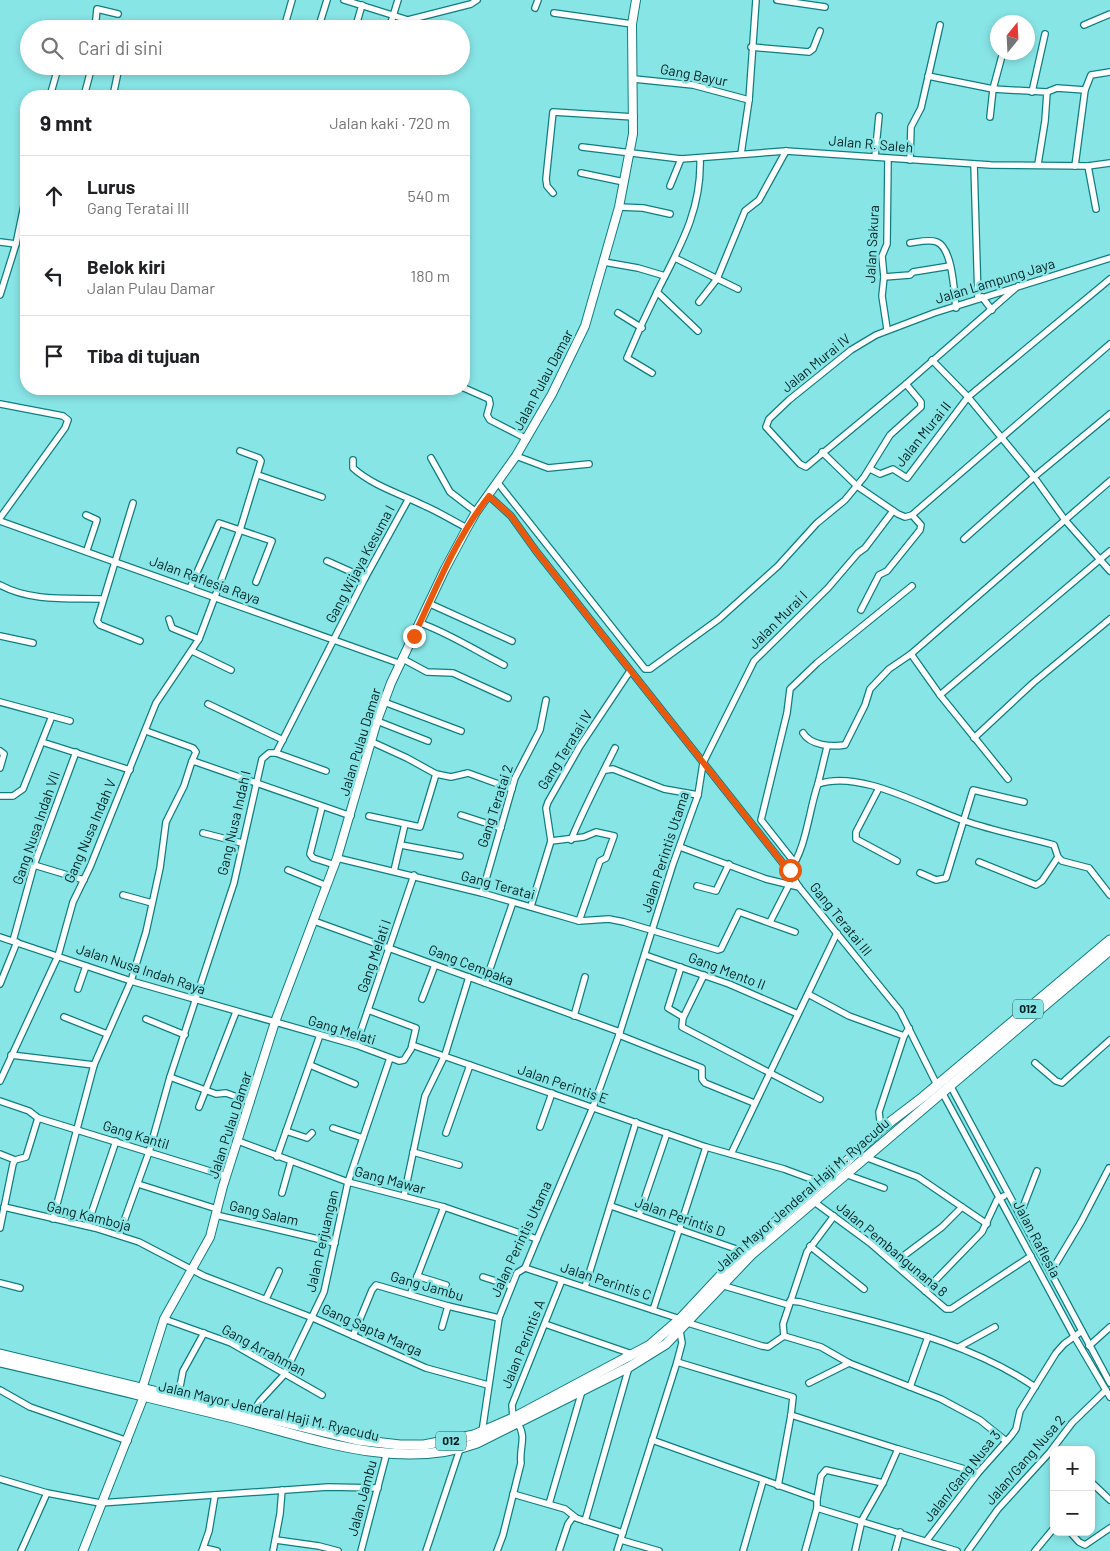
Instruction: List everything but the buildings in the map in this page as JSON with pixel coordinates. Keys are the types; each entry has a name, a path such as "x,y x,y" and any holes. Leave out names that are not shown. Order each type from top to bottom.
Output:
{"main road":[{"name":"Jalan Mayor Jenderal Haji M. Ryacudu","path":"0,1362 143,1392 178,1397 251,1415 318,1436 411,1446 447,1442 515,1421 582,1391 661,1348 680,1331 684,1321 742,1251 825,1184 845,1174 864,1158 1110,940"},
{"name":"Jalan Mayor Jenderal Haji M. Ryacudu","path":"0,1354 143,1392 387,1452 420,1454 460,1449 515,1421 634,1355 684,1321 752,1254 813,1200 846,1162 881,1129 944,1086 1110,950"},
{"path":"846,1162 848,1168 864,1158"}],"street":[{"path":"287,20 292,0"},
{"path":"321,20 327,0"},
{"path":"344,0 408,20 471,4 477,0"},
{"path":"391,20 398,0"},
{"path":"535,8 538,0"},
{"name":"Jalan Pulau Damar","path":"82,1551 100,1503 128,1441 164,1319 203,1253 275,1022 336,862 384,702 428,603 467,528 476,512 516,456 577,344 604,262 619,207 630,154 634,117 632,24 636,0"},
{"path":"741,154 749,100 751,47 756,0"},
{"path":"777,0 825,6"},
{"path":"358,20 362,5"},
{"path":"96,20 97,9 118,14"},
{"path":"554,13 632,24"},
{"path":"1084,25 1110,14"},
{"path":"910,160 911,128 921,108 940,25"},
{"path":"751,47 808,52 813,49 820,32"},
{"path":"1032,92 1046,34"},
{"path":"990,118 993,89 1001,60"},
{"path":"1075,166 1085,90 1091,74 1110,72"},
{"path":"52,90 56,75"},
{"path":"86,90 90,75"},
{"path":"114,90 117,75"},
{"path":"928,76 993,89 1032,92 1047,92 1057,88 1085,90"},
{"name":"Gang Bayur","path":"634,79 693,85 749,100"},
{"path":"1038,164 1045,121 1047,92"},
{"path":"553,193 547,186 546,179 553,112 634,117"},
{"path":"875,157 879,116"},
{"name":"Jalan R. Saleh","path":"582,147 681,159 786,151 974,164 1088,166 1110,163"},
{"path":"699,302 717,279 745,211 759,200 786,151"},
{"path":"652,373 627,358 657,292 675,258 697,205 700,187 700,158"},
{"path":"670,186 681,159"},
{"name":"Jalan Sakura","path":"888,159 887,244 882,256 884,277 882,296 888,329"},
{"path":"974,164 980,298 992,310"},
{"path":"1088,166 1096,209"},
{"path":"581,173 624,182"},
{"path":"619,207 642,208 670,214"},
{"path":"0,295 20,225"},
{"path":"910,243 933,241 939,243 949,257 956,308"},
{"path":"0,242 16,244"},
{"path":"675,258 738,289"},
{"name":"Jalan Lampung Jaya","path":"888,329 956,308 980,298 1110,258"},
{"path":"604,262 638,268 665,276"},
{"path":"884,277 950,266"},
{"path":"968,397 1110,279"},
{"path":"1018,286 906,384 822,452 857,486 893,511 905,517 912,515 1110,344"},
{"path":"657,292 698,331"},
{"path":"618,313 642,328"},
{"name":"Jalan Murai IV","path":"822,452 807,466 803,466 774,436 766,424 789,400 851,350 888,329"},
{"path":"932,360 968,397 1034,477 1065,520 1110,572"},
{"path":"493,490 645,669 655,667 719,620 857,486 870,469 890,435 922,406 906,384"},
{"path":"470,391 489,399 490,404 487,415 490,420 526,439"},
{"name":"Jalan Murai II","path":"870,469 880,474 893,469 908,478 968,397"},
{"path":"0,404 67,418 65,428 0,520"},
{"path":"964,539 1034,477 1110,414"},
{"path":"240,451 260,459 258,475 322,496"},
{"path":"516,456 548,468 589,464"},
{"path":"431,458 450,492 476,512"},
{"path":"353,460 354,470 408,500 425,505 467,528"},
{"name":"Gang Nusa Indah V","path":"0,1081 58,956 67,918 130,770 156,703 199,639 240,530 258,475"},
{"path":"803,733 812,741 827,746 845,745 858,721 870,689 889,669 911,654 1110,481"},
{"name":"Gang Teratai III","path":"493,490 630,671 792,867 799,887 900,1011 908,1028 944,1086"},
{"name":"Gang Wijaya Kesuma I","path":"334,640 365,578 408,500"},
{"path":"133,503 97,619 98,624 140,640"},
{"name":"Jalan Murai I","path":"704,762 754,661 828,588 858,553 866,548 893,511"},
{"path":"86,515 97,520 87,550"},
{"path":"861,610 878,575 887,571 920,530 921,526 912,515"},
{"name":"Jalan Raflesia Raya","path":"0,520 427,672 453,672 508,698"},
{"path":"190,588 218,524 272,541 256,582"},
{"path":"940,695 1110,551"},
{"path":"327,561 365,578"},
{"path":"0,585 19,593 41,597 102,600"},
{"path":"792,867 761,820 787,712 790,689 817,663 912,586"},
{"path":"428,603 512,641"},
{"path":"169,619 172,628 199,639"},
{"path":"974,738 1033,683 1110,619"},
{"path":"420,623 440,630 459,643 504,665"},
{"path":"608,640 616,633"},
{"path":"0,636 33,643"},
{"name":"Gang Nusa Indah I","path":"119,1234 149,1152 170,1077 234,883 242,843 258,784 262,759 269,753 276,753 334,640"},
{"path":"192,652 231,670"},
{"path":"911,654 940,695 1008,779"},
{"name":"Gang Teratai IV","path":"531,906 551,840 546,808 548,802 580,746 630,671"},
{"name":"Gang Teratai 2","path":"482,893 518,770 540,730 546,700"},
{"path":"0,702 70,721"},
{"path":"384,702 461,731"},
{"path":"208,704 283,740"},
{"path":"0,796 13,796 20,792 52,716"},
{"path":"377,722 428,741"},
{"path":"53,1219 94,1065 131,980 152,903 166,822 184,786 195,750 146,730"},
{"path":"42,742 130,770"},
{"path":"372,742 436,774 451,777 468,773 512,789"},
{"path":"792,867 818,784 827,746"},
{"path":"571,840 589,796 606,770 615,748"},
{"path":"0,768 2,752"},
{"name":"Gang Nusa Indah VII","path":"0,984 15,942 34,865 76,752"},
{"path":"276,753 326,771"},
{"path":"192,761 351,816"},
{"name":"Jalan Perintis Utama","path":"482,1432 499,1318 517,1273 525,1268 593,1107 698,795 704,762"},
{"path":"606,770 613,769 664,789 698,795"},
{"path":"369,816 421,826 436,774"},
{"path":"818,784 832,780 879,788 964,821 1054,845 1058,857 1064,861 1089,868 1110,895"},
{"path":"879,788 856,832 856,839 897,860"},
{"path":"920,873 936,880 946,878 974,789 1024,802"},
{"name":"Gang Teratai","path":"322,807 310,852 311,856 414,875 531,906 579,921 609,919 718,950 721,949 738,912 770,922"},
{"path":"461,816 502,828"},
{"path":"394,871 405,824"},
{"path":"551,840 571,840 596,832 614,836 606,858 600,861 579,921"},
{"path":"203,833 242,843"},
{"path":"401,845 460,856"},
{"path":"680,847 799,887"},
{"path":"979,862 1036,885 1042,881 1058,857"},
{"path":"696,886 716,891 729,864"},
{"path":"34,865 84,880"},
{"path":"288,870 327,886"},
{"name":"Gang Melati I","path":"356,1045 414,875"},
{"path":"789,885 770,922 794,932"},
{"path":"123,895 152,903"},
{"path":"485,983 513,902"},
{"name":"Gang Cempaka","path":"314,921 390,947 619,1033"},
{"path":"731,1154 837,933"},
{"name":"Jalan Nusa Indah Raya","path":"0,937 196,1001 275,1022"},
{"name":"Gang Mento II","path":"645,955 704,975 798,1014"},
{"path":"422,999 435,965"},
{"path":"78,989 86,966"},
{"path":"681,967 668,1008 683,1018"},
{"path":"704,975 683,1018 683,1028 770,1071 820,1099"},
{"path":"404,1196 425,1096 444,1055 469,977"},
{"path":"574,1016 585,977"},
{"path":"808,994 849,1016 904,1036"},
{"path":"368,1010 416,1028 412,1045"},
{"path":"199,1107 236,1012"},
{"path":"64,1017 107,1034"},
{"path":"146,1019 185,1035"},
{"name":"Gang Melati","path":"275,1022 356,1045 402,1061 412,1045"},
{"path":"881,1129 879,1112 908,1028"},
{"path":"619,1033 698,1067 703,1070 702,1080 704,1083 754,1103"},
{"path":"277,1157 320,1035"},
{"path":"1035,1063 1056,1081 1062,1083 1110,1040"},
{"name":"Jalan Perintis E","path":"412,1045 706,1147 825,1184"},
{"path":"11,1055 94,1065"},
{"name":"Jalan Perjuangan","path":"251,1415 284,1375 313,1318 327,1282 348,1182 390,1058"},
{"path":"310,1065 355,1084"},
{"path":"446,1134 470,1065"},
{"path":"170,1077 216,1094 226,1092 251,1102"},
{"name":"Jalan Raflesia","path":"944,1086 1005,1195 1031,1256 1102,1377 1110,1383"},
{"name":"Jalan Raflesia","path":"944,1086 1005,1195 1020,1215 1051,1272 1078,1334 1089,1346 1110,1397"},
{"path":"540,1127 552,1093"},
{"name":"Gang Kantil","path":"0,1101 29,1111 38,1118 226,1176"},
{"path":"0,1154 15,1160 26,1157 38,1118"},
{"path":"585,1287 636,1122"},
{"path":"333,1128 363,1138"},
{"path":"286,1131 307,1138 312,1133"},
{"path":"639,1215 667,1133"},
{"path":"88,1226 116,1141"},
{"name":"Gang Mawar","path":"238,1141 348,1182 444,1207 537,1239"},
{"path":"653,1310 706,1147"},
{"path":"413,1152 460,1165"},
{"path":"864,1158 918,1177 987,1224"},
{"path":"0,1228 15,1160"},
{"path":"282,1193 291,1162"},
{"path":"1051,1272 1081,1222 1109,1168"},
{"path":"1020,1215 1037,1171"},
{"path":"845,1174 884,1188"},
{"name":"Gang Salam","path":"138,1184 217,1212 336,1243"},
{"path":"0,1187 7,1190"},
{"path":"925,1291 971,1245 1005,1195"},
{"name":"Jalan Pembangunana 8","path":"813,1200 894,1263 944,1308 951,1309 1031,1256"},
{"name":"Jalan Perintis D","path":"611,1206 680,1228 742,1251"},
{"name":"Gang Kamboja","path":"4,1207 119,1234 163,1253 192,1270"},
{"path":"410,1295 444,1207"},
{"path":"894,1263 942,1228 962,1207"},
{"path":"834,1216 810,1246 789,1303 783,1324 784,1336 821,1347 849,1363 961,1408 1006,1441"},
{"path":"810,1246 864,1289"},
{"name":"Jalan Perintis C","path":"525,1268 768,1347 784,1336"},
{"name":"Gang Sapta Marga","path":"192,1270 313,1318 426,1368 488,1385"},
{"path":"266,1299 279,1271"},
{"path":"417,1276 446,1285"},
{"path":"483,1276 511,1286"},
{"name":"Jalan Perintis A","path":"497,1551 521,1463 520,1452 524,1435 515,1421 512,1405 562,1280"},
{"path":"0,1283 20,1288"},
{"name":"Gang Jambu","path":"353,1336 372,1290 376,1285 448,1306 499,1318"},
{"path":"720,1285 789,1303 800,1302 959,1347 1003,1367 1034,1387"},
{"path":"442,1327 448,1306"},
{"name":"Gang Arrahman","path":"164,1319 231,1343 322,1395"},
{"path":"545,1324 634,1355"},
{"path":"959,1347 995,1327"},
{"path":"1089,1346 1110,1327"},
{"path":"617,1551 677,1362 682,1343 680,1331"},
{"path":"178,1397 183,1372 204,1333"},
{"name":"Jalan/Gang Nusa 3","path":"926,1540 978,1473 1014,1432 1017,1417 1034,1387 1060,1348 1078,1334"},
{"path":"910,1387 928,1337"},
{"path":"677,1362 792,1397 792,1415 778,1486"},
{"path":"809,1383 849,1363"},
{"path":"585,1521 629,1367"},
{"path":"0,1390 30,1407 128,1441"},
{"name":"Jalan/Gang Nusa 2","path":"1058,1446 1072,1423 1106,1390"},
{"path":"549,1504 582,1391"},
{"path":"792,1415 978,1473"},
{"path":"652,1440 817,1499"},
{"path":"855,1551 862,1520 883,1483 898,1448"},
{"path":"426,1551 460,1449"},
{"name":"Jalan Jambu","path":"361,1551 387,1452"},
{"name":"Jalan/Gang Nusa 2","path":"968,1551 998,1510 1050,1455"},
{"path":"805,1551 817,1508 821,1476 826,1470 883,1483"},
{"path":"0,1480 47,1493 100,1503 335,1486 378,1488"},
{"path":"743,1551 763,1481"},
{"path":"1095,1486 1110,1500"},
{"path":"273,1551 282,1490"},
{"path":"21,1551 47,1493"},
{"path":"513,1494 569,1511 575,1517 659,1551"},
{"path":"216,1495 203,1550 216,1551"},
{"path":"817,1508 862,1520 957,1551"},
{"path":"559,1551 570,1520 575,1517"},
{"path":"1074,1536 1079,1542 1085,1544 1110,1528"},
{"path":"895,1551 900,1532"},
{"path":"1035,1551 1050,1533"},
{"path":"276,1540 319,1546 338,1551"}],"route":[{"path":"414,636 445,568 476,512 489,496 511,516 630,671 790,870"}]}
